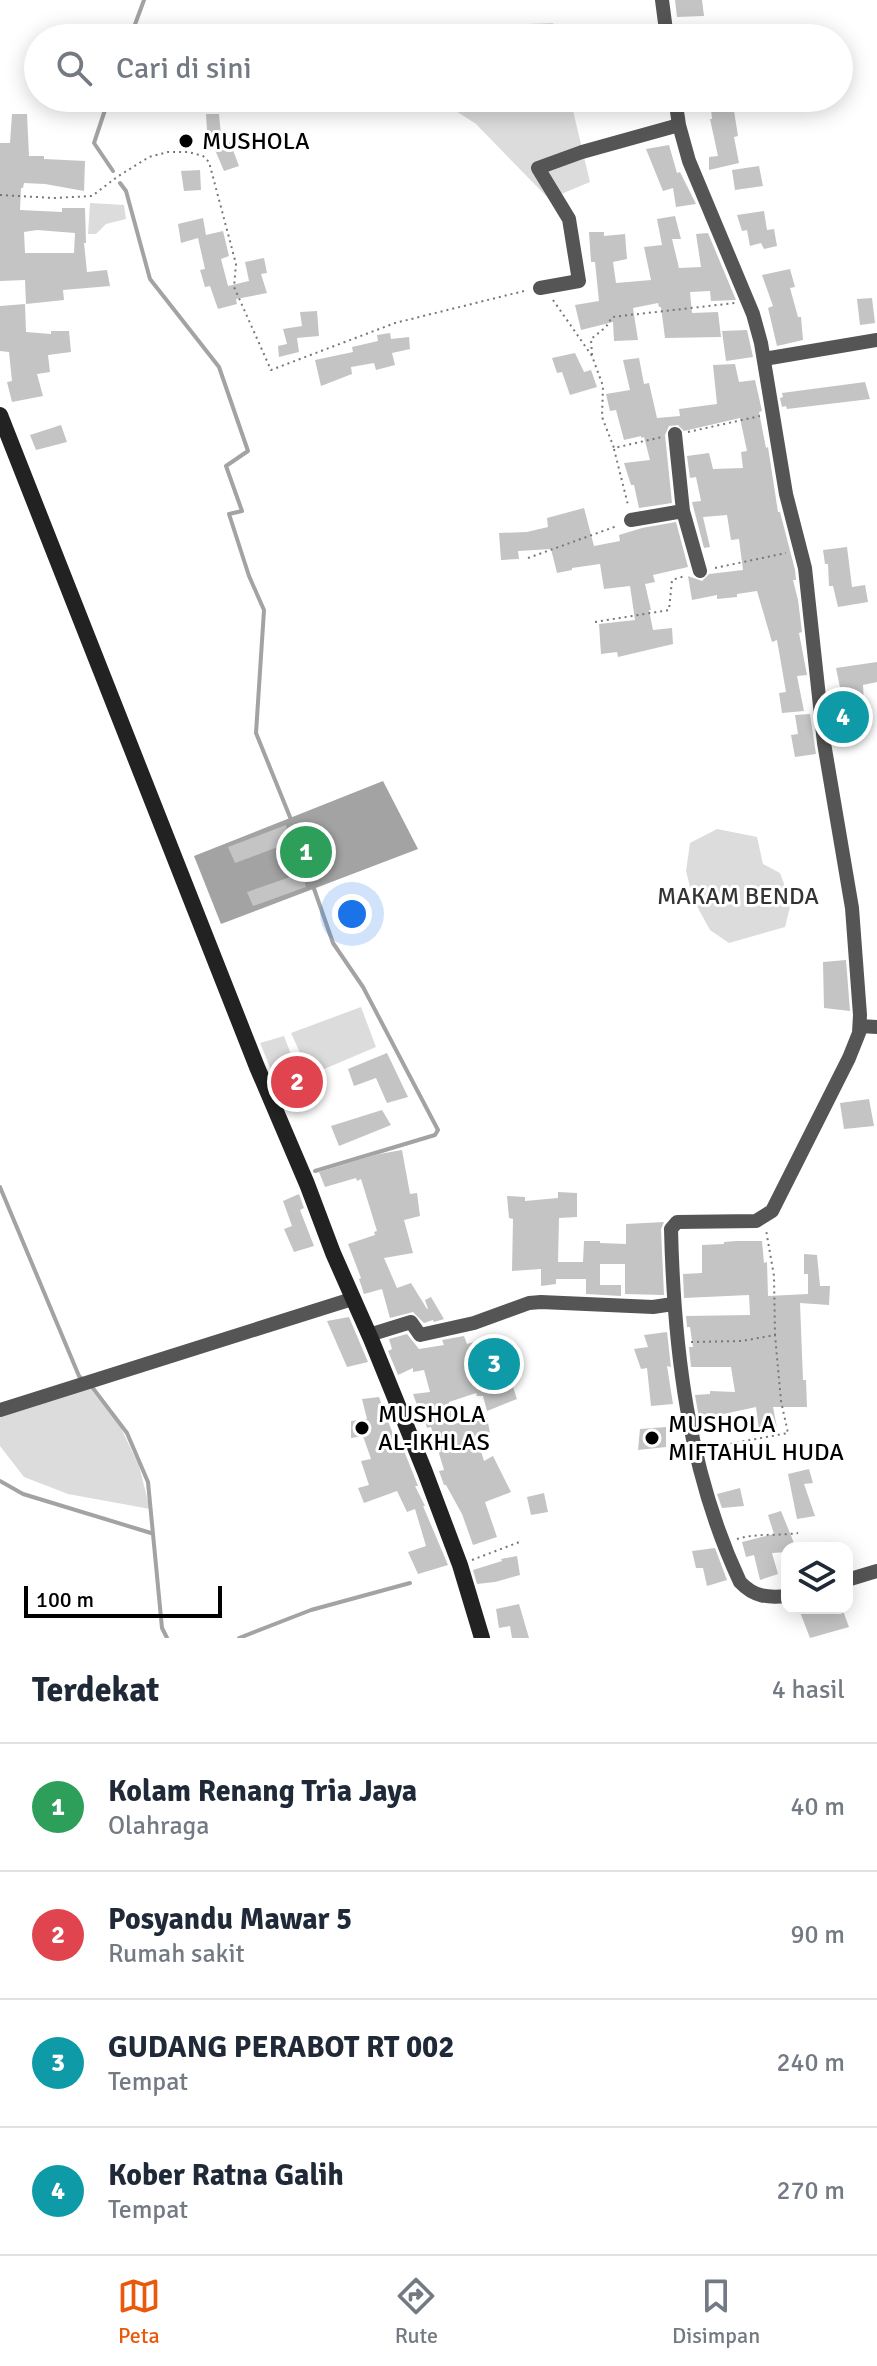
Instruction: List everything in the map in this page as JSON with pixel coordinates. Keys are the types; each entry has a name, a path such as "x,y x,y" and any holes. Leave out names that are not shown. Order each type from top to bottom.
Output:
{"street":[{"path":"662,0 665,24"},
{"path":"677,112 689,161 748,302 761,343 786,494 807,582 824,743 852,908 860,1026 849,1058 772,1211 756,1221 677,1222 671,1229 673,1304 687,1415 700,1475 740,1582 749,1592 781,1596"},
{"path":"540,288 579,281 569,219 538,168 582,152 679,125"},
{"path":"764,359 877,340"},
{"path":"0,415 263,1081 425,1472 460,1565 482,1638"},
{"path":"675,434 683,511 700,571"},
{"path":"631,520 683,511"},
{"path":"860,1026 877,1027"},
{"path":"0,1410 352,1299"},
{"path":"369,1335 411,1322 420,1335 474,1323 529,1303 653,1307 673,1304"},
{"path":"853,1578 877,1571"}],"path":[{"path":"0,195 54,198 92,196 149,157 168,152 203,156 209,162 236,264 234,287 271,370 381,328 540,288 549,295 592,356 603,386 602,417 614,448 631,520 528,558"},
{"path":"592,356 591,339 606,327 612,317 748,302"},
{"path":"614,448 772,413"},
{"path":"694,1450 788,1433 781,1401 774,1276 764,1216"},
{"path":"678,1342 742,1341 775,1335"},
{"path":"724,1542 751,1535 772,1537 798,1533"},
{"path":"460,1565 522,1541"}],"green space":[{"path":"458,112 573,112 590,182 549,199 476,124"},
{"path":"90,203 124,205 126,219 106,224 96,234 88,234"},
{"name":"MAKAM BENDA","path":"717,829 757,837 763,864 780,873 791,903 785,927 729,943 710,930 693,899 686,871 690,843"},
{"path":"361,1007 376,1047 310,1075 291,1033"},
{"path":"284,1036 296,1067 274,1077 260,1043"},
{"path":"86,1383 121,1428 139,1466 150,1509 68,1494 24,1477 0,1446 0,1414"}],"shaded area":[{"path":"383,781 418,849 221,924 194,856"}],"building":[{"path":"675,0 702,0 704,16 677,17"},
{"path":"711,112 734,112 738,136 734,137 739,163 709,170 709,157 718,156"},
{"path":"12,114 27,114 29,156 85,161 84,191 24,183 20,210 62,212 62,208 85,208 87,272 107,270 110,286 63,290 64,300 26,304 25,280 0,281 0,143 10,143","holes":["24,232 75,233 74,253 25,253"]},
{"path":"206,114 219,114 222,145 230,142 239,166 224,171 207,131"},
{"path":"669,145 677,173 680,172 696,204 676,207 673,188 663,191 646,149"},
{"path":"759,166 763,186 735,190 732,170"},
{"path":"200,170 201,190 184,191 181,171"},
{"path":"764,211 767,230 774,229 777,246 764,249 761,243 750,246 747,230 742,231 737,215"},
{"path":"675,216 681,239 672,239 679,268 701,267 696,234 708,233 736,300 711,301 710,291 690,292 692,313 718,312 721,337 665,338 658,303 633,308 638,340 614,341 613,322 581,330 575,305 599,301 589,232 604,232 604,236 625,234 627,259 613,262 616,283 651,280 644,247 662,245 657,219"},
{"path":"203,218 206,235 223,231 229,256 221,259 228,286 249,281 245,262 264,258 267,273 261,274 267,293 236,299 237,304 218,309 210,286 205,287 200,270 205,269 198,238 181,243 178,224"},
{"path":"790,269 795,287 790,288 798,317 801,317 803,340 777,346 768,308 773,306 762,275"},
{"path":"872,298 875,323 860,325 857,299"},
{"path":"25,304 26,332 51,334 51,331 69,331 71,352 48,355 50,372 37,374 43,396 12,402 7,382 12,381 9,352 0,351 0,306"},
{"path":"317,311 319,336 297,338 299,352 279,357 278,346 287,344 283,329 302,326 300,312"},
{"path":"747,330 753,357 726,361 722,331"},
{"path":"390,333 391,339 409,337 410,349 392,353 395,365 376,370 374,363 351,367 352,374 321,386 315,360 353,352 352,347 378,341 377,335"},
{"path":"575,353 584,372 591,370 597,387 570,395 562,372 557,373 552,358"},
{"path":"639,358 644,384 649,383 657,418 680,416 679,409 717,404 713,365 735,364 739,382 755,380 778,512 795,570 796,580 793,580 802,632 799,633 807,675 797,676 804,711 782,713 779,693 786,692 777,640 772,642 757,591 737,594 737,597 717,599 717,595 692,600 688,576 702,581 709,574 743,570 739,539 731,540 727,515 703,517 710,547 704,548 692,502 701,501 696,477 690,478 687,456 709,453 713,469 743,468 741,452 747,451 740,418 684,431 678,425 669,426 665,435 672,503 639,508 634,485 631,485 624,463 650,460 644,437 624,440 616,410 610,411 606,394 630,390 623,360"},
{"path":"865,382 870,399 787,409 786,406 782,407 782,393"},
{"path":"61,425 67,442 36,450 30,435"},
{"path":"584,508 594,546 620,541 619,535 642,528 676,522 688,567 653,575 655,582 645,584 653,630 672,628 673,644 618,657 617,652 601,654 599,624 635,620 630,586 604,589 600,564 557,573 551,549 518,551 519,559 501,560 499,533 527,532 548,527 547,518"},
{"path":"847,547 852,587 865,585 868,602 838,607 833,586 829,586 828,564 825,564 823,550"},
{"path":"877,662 877,682 863,685 865,720 834,725 832,713 842,713 840,702 843,702 836,668"},
{"path":"810,714 816,754 795,757 791,735 798,734 795,715"},
{"path":"286,825 291,842 235,863 228,847"},
{"path":"302,873 306,887 253,906 247,892"},
{"path":"846,960 850,1011 824,1008 823,962"},
{"path":"387,1053 408,1097 387,1103 376,1078 354,1086 348,1069"},
{"path":"869,1099 874,1126 844,1129 840,1103"},
{"path":"382,1110 391,1125 339,1146 331,1126"},
{"path":"402,1150 410,1194 417,1193 420,1216 404,1220 413,1253 384,1258 397,1288 411,1283 427,1309 425,1300 431,1297 444,1319 434,1322 424,1323 413,1312 390,1318 382,1289 364,1294 348,1244 375,1235 377,1231 361,1179 325,1187 319,1172"},
{"path":"558,1192 577,1193 577,1217 559,1218 558,1262 583,1262 584,1241 626,1244 626,1224 664,1222 661,1229 664,1295 625,1294 625,1264 600,1264 600,1285 621,1285 621,1296 586,1294 586,1279 556,1279 556,1284 541,1286 541,1269 512,1271 513,1219 509,1218 507,1196 525,1197 525,1201 558,1198"},
{"path":"299,1194 304,1208 300,1210 314,1246 294,1252 284,1229 292,1226 283,1201"},
{"path":"762,1241 764,1263 767,1262 768,1296 808,1294 804,1254 817,1255 820,1286 830,1286 829,1305 800,1303 807,1407 773,1407 777,1428 759,1430 756,1407 705,1418 706,1423 700,1424 695,1395 710,1394 710,1391 735,1392 731,1367 691,1367 689,1347 693,1347 686,1316 750,1315 749,1295 684,1298 683,1274 702,1273 702,1245"},
{"path":"349,1317 368,1362 347,1367 327,1321"},
{"path":"667,1332 671,1367 667,1366 673,1404 651,1406 647,1368 641,1369 634,1349 648,1347 644,1335"},
{"path":"407,1334 419,1349 444,1345 442,1340 464,1336 467,1344 481,1340 488,1362 497,1359 501,1371 507,1369 517,1399 487,1411 483,1396 476,1393 449,1402 453,1424 487,1417 490,1433 476,1435 484,1461 493,1456 511,1492 485,1502 497,1537 473,1545 462,1514 444,1485 439,1471 444,1470 431,1427 427,1428 413,1394 430,1392 424,1370 413,1372 413,1368 398,1375 388,1351 392,1349 389,1339"},
{"path":"379,1397 393,1434 397,1433 448,1565 418,1574 408,1552 426,1546 415,1509 407,1512 397,1491 364,1503 358,1488 369,1485 361,1461 371,1459 363,1436 351,1438 351,1421 367,1419 362,1399"},
{"name":"MUSHOLA MIFTAHUL HUDA","path":"666,1427 666,1447 638,1450 640,1429"},
{"path":"809,1469 813,1483 804,1484 815,1516 797,1519 788,1474"},
{"path":"740,1488 744,1506 722,1508 717,1494"},
{"path":"544,1493 548,1512 531,1515 527,1497"},
{"path":"781,1511 794,1542 781,1542 781,1552 772,1553 778,1574 760,1580 754,1555 746,1557 742,1542 774,1534 768,1515"},
{"path":"715,1548 727,1580 707,1586 703,1568 696,1568 692,1551"},
{"path":"517,1556 520,1575 477,1584 473,1570"},
{"path":"519,1604 529,1638 512,1638 510,1626 499,1628 496,1609"},
{"path":"801,1614 844,1614 849,1627 810,1638"}],"waterway":[{"path":"135,24 144,0"},
{"path":"104,112 94,143 113,171"},
{"path":"120,183 126,191 150,279 219,367 248,451 226,466 242,511 229,514 249,576 264,610 256,733 292,822"},
{"path":"312,883 333,943 363,987 438,1130 435,1135 315,1171"},
{"path":"0,1187 82,1379"},
{"path":"92,1387 127,1433 148,1482 162,1628 167,1638"},
{"path":"0,1481 23,1494 151,1533"},
{"path":"239,1638 311,1610 410,1583"}],"place":[{"name":"MUSHOLA","path":"186,141"},
{"name":"Kober Ratna Galih","path":"843,717"},
{"name":"Kolam Renang Tria Jaya","path":"306,852"},
{"name":"Posyandu Mawar 5","path":"297,1082"},
{"name":"GUDANG PERABOT RT 002","path":"494,1364"},
{"name":"MUSHOLA AL-IKHLAS","path":"362,1428"},
{"name":"MUSHOLA MIFTAHUL HUDA","path":"652,1438"}]}
